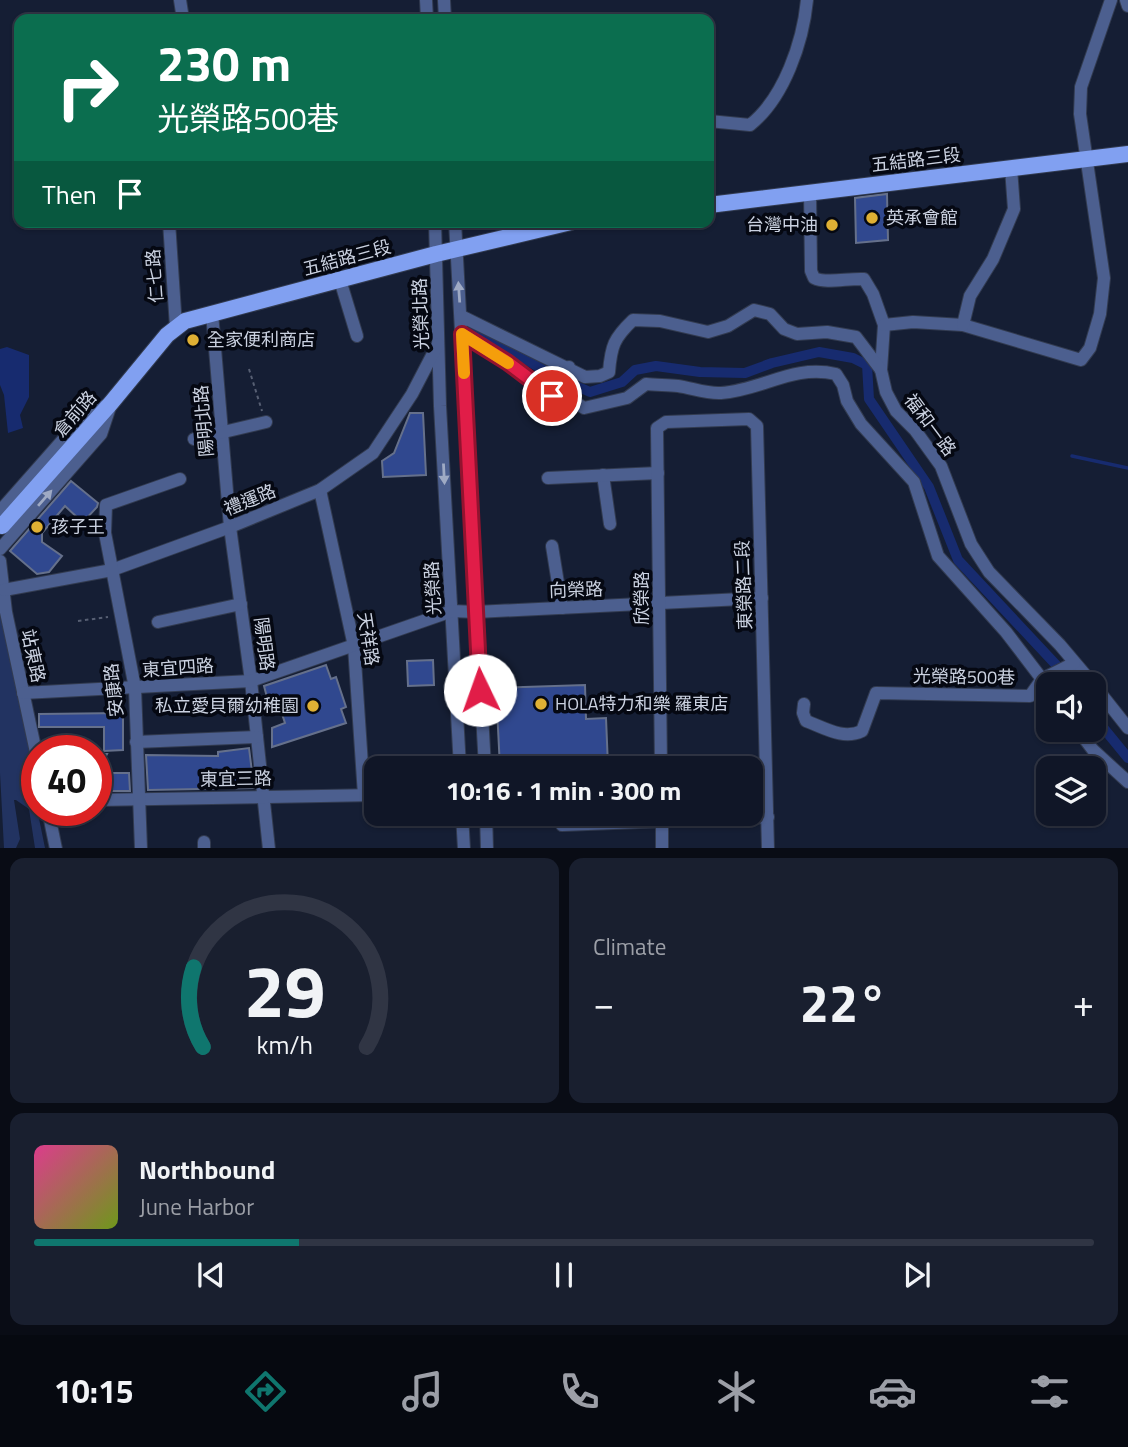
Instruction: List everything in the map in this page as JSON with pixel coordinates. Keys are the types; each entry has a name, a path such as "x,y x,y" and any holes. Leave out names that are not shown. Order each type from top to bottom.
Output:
{"main road":[{"name":"五結路三段","path":"714,204 1128,154"},
{"name":"五結路三段","path":"176,327 185,321 212,313 542,228"},
{"name":"倉前路","path":"1,518 111,403 176,327"}],"street":[{"path":"714,121 750,125 769,107 796,54 807,0"},
{"path":"884,325 913,322 963,325 1081,360 1090,348 1100,314 1104,278 1080,114 1081,87 1111,0"},
{"path":"1126,0 1128,6"},
{"path":"963,325 970,296 993,259 1014,209 1011,168"},
{"name":"福和一路","path":"810,192 811,271 814,278 821,282 846,278 864,279 873,294 884,325 881,370 886,392 896,411 915,430 941,466 971,544 989,572 1060,645 1082,672"},
{"name":"仁七路","path":"169,228 176,327"},
{"name":"光榮北路","path":"435,228 440,406"},
{"path":"455,228 484,756"},
{"path":"340,280 357,336"},
{"path":"461,316 585,377 610,372 610,348 621,331 633,320 660,321 708,332 728,326 754,310 770,314 784,329 797,334 828,332 856,337 881,370"},
{"name":"陽明北路","path":"212,313 230,527"},
{"path":"462,334 507,362 552,396 569,398 584,408 627,398 646,384 678,386 717,394 748,390 789,373 822,370 836,373 843,385 847,401 861,424 914,482 938,556 1006,632 1037,672"},
{"name":"禮運路","path":"4,590 112,570 230,527 320,490 373,453 412,394 439,340"},
{"path":"552,396 569,368"},
{"path":"0,549 101,433 111,403"},
{"name":"光榮路","path":"440,406 459,756"},
{"name":"東榮路二段","path":"657,428 666,422 749,419 757,426 768,848"},
{"path":"194,439 266,422"},
{"name":"欣榮路","path":"657,428 661,756"},
{"path":"548,478 658,473"},
{"path":"603,475 610,524"},
{"name":"安康路","path":"141,848 135,688 105,533 106,505 180,479"},
{"name":"天祥路","path":"320,490 354,646 366,756"},
{"name":"陽明路","path":"230,527 251,681 269,848"},
{"path":"552,546 562,608"},
{"name":"站東路","path":"0,561 32,735"},
{"name":"向榮路","path":"452,611 762,598"},
{"path":"158,622 241,604"},
{"name":"東宜四路","path":"23,693 251,681 452,611"},
{"path":"1061,672 1074,663"},
{"name":"光榮路500巷","path":"804,704 806,721 841,735 854,735 862,731 876,693 1030,696 1036,691"},
{"name":"福和一路","path":"1106,701 1128,728"},
{"path":"136,742 257,737"},
{"path":"1087,742 1128,782"},
{"name":"東宜三路","path":"112,799 364,795"},
{"path":"763,817 768,817"},
{"path":"51,826 56,848"},
{"path":"463,826 464,848"},
{"path":"487,826 488,848"},
{"path":"662,826 662,848"}],"path":[{"path":"249,369 266,422"},
{"path":"78,621 121,616"}],"shaded area":[{"path":"7,347 29,355 29,397 20,415 23,428 8,433 4,395 0,385 0,349"},
{"path":"0,614 26,735 21,735 21,803 14,800 20,839 16,848 4,848 0,773"},
{"path":"32,826 41,826 45,848 35,848"}],"building":[{"name":"英承會館","path":"887,194 888,240 856,243 855,198"},
{"path":"410,413 423,413 426,475 383,477 382,461 394,453"},
{"name":"孩子王","path":"71,481 98,503 97,507 85,520 79,519 65,506 42,533 42,542 62,556 49,572 37,574 10,551"},
{"path":"433,660 434,685 408,686 407,661"},
{"name":"私立愛貝爾幼稚園","path":"326,665 331,679 336,677 346,707 341,709 346,723 272,747 272,728 285,723 278,702 269,705 264,686"},
{"path":"585,685 586,719 606,718 608,756 499,756 496,688"},
{"path":"123,713 123,750 112,751 112,735 104,735 104,727 39,727 39,714"},
{"path":"249,748 254,788 148,790 146,755 218,756 218,752"},
{"path":"112,773 129,773 130,791 112,791"}],"waterway":[{"path":"474,328 555,377 590,392 622,382 635,370 656,366 700,372 745,373 772,363 819,352 853,358 867,365 869,399 929,487 958,560 1063,672"},
{"path":"1072,456 1128,468"},
{"path":"1106,731 1128,758"}],"slow traffic":[{"path":"464,373 462,334 508,363"}],"place":[{"name":"英承會館","path":"872,218"},
{"name":"台灣中油","path":"832,225"},
{"name":"全家便利商店","path":"193,340"},
{"name":"孩子王","path":"37,527"},
{"name":"HOLA特力和樂 羅東店","path":"541,704"},
{"name":"私立愛貝爾幼稚園","path":"313,706"}],"route":[{"path":"480,690 462,334 507,362 552,396"}]}
